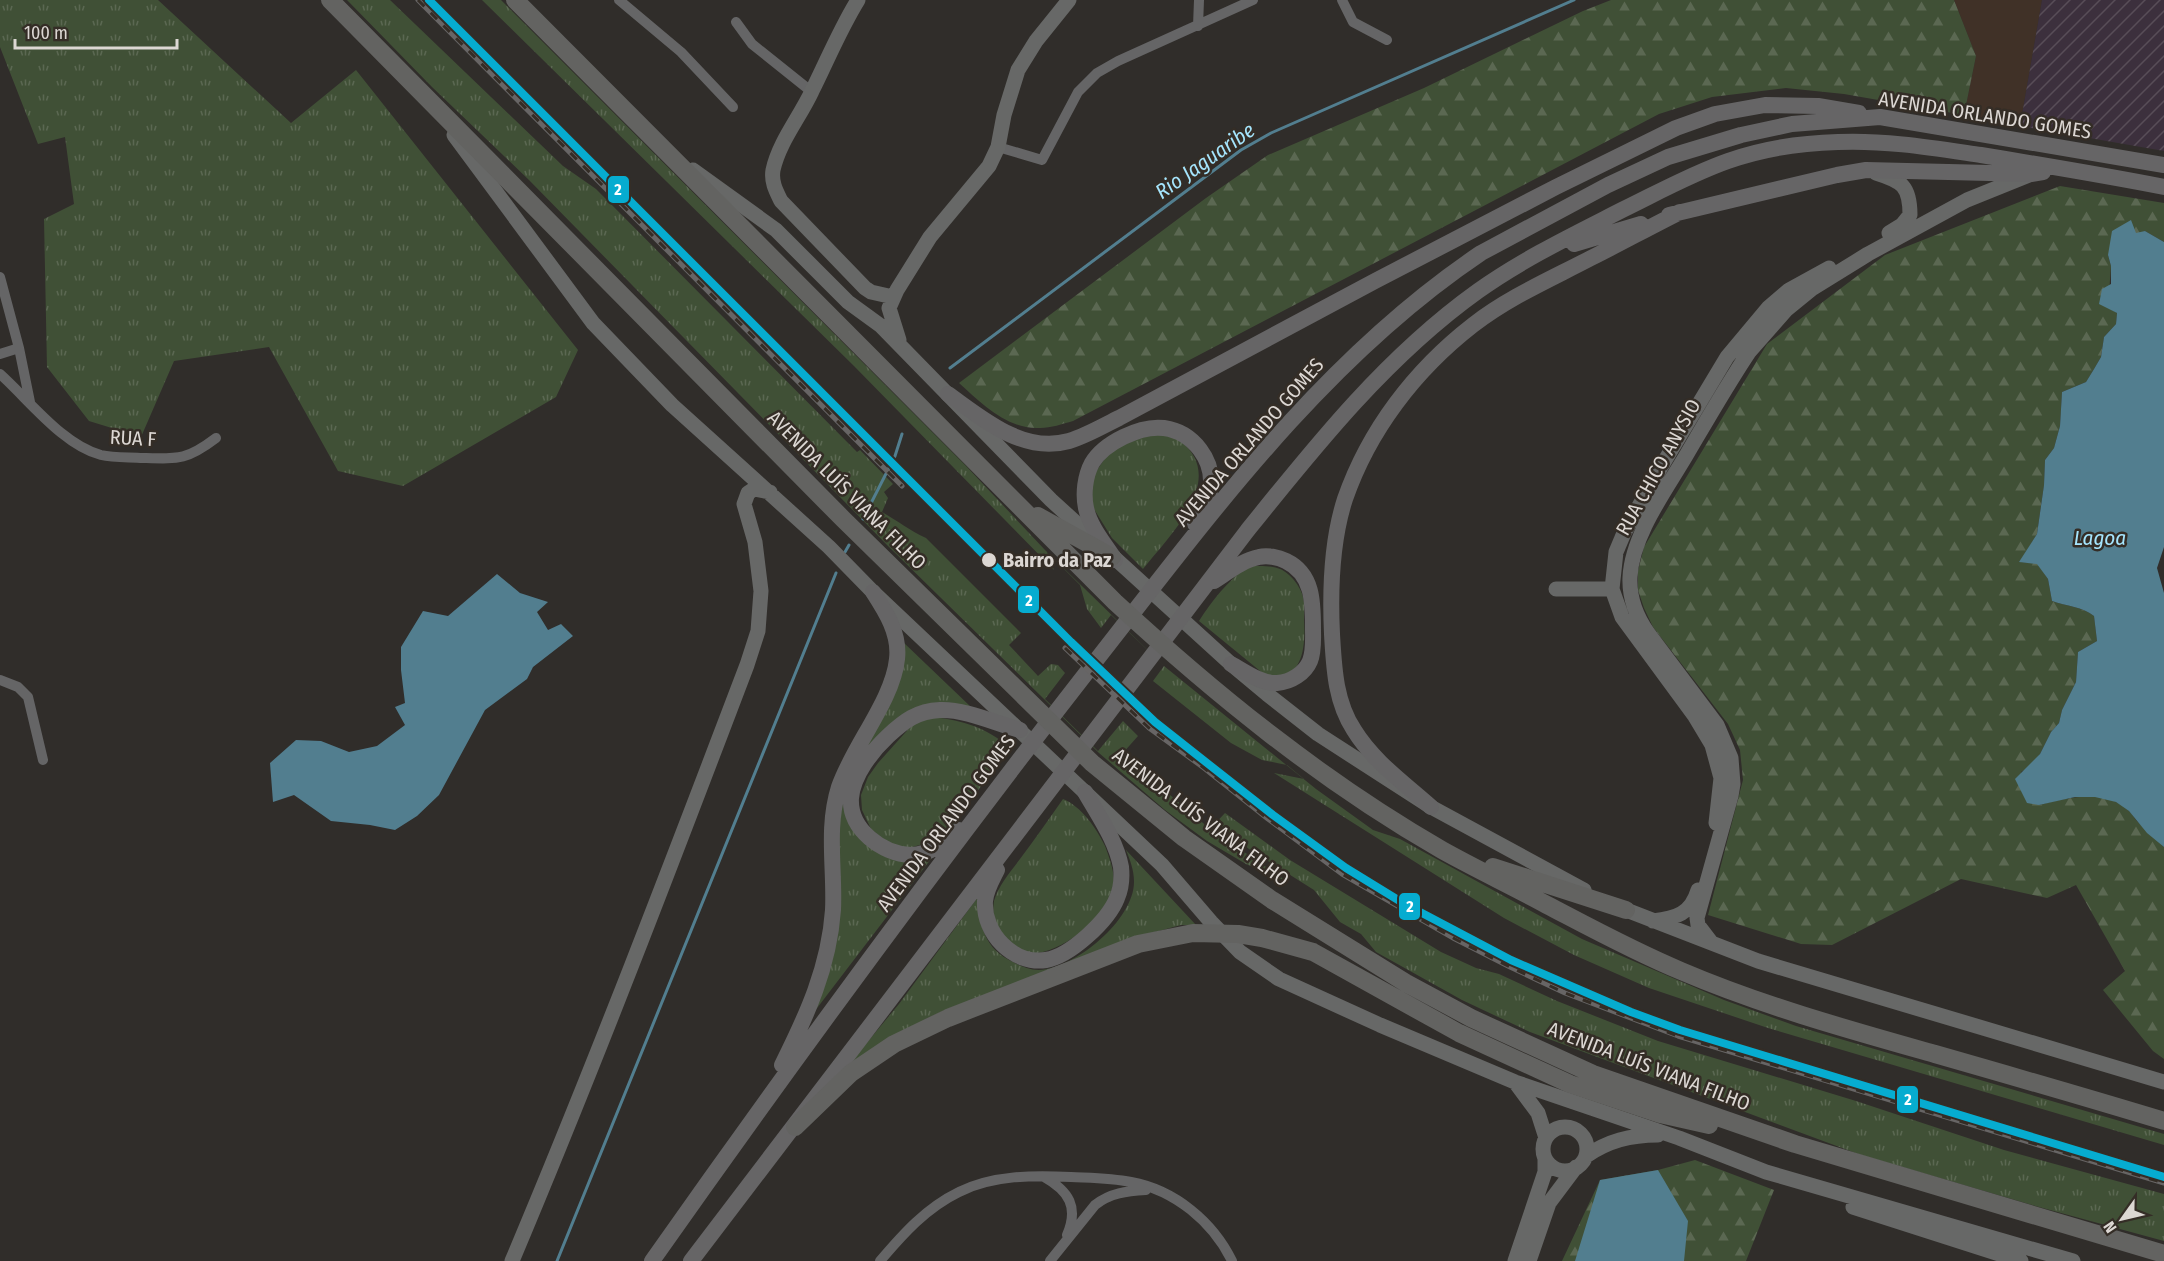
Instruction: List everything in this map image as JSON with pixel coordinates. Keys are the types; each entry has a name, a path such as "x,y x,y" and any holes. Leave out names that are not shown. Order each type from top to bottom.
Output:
{"highway":[{"name":"AVENIDA LUÍS VIANA FILHO","path":"330,0 843,519 1092,763 1184,838 1262,893 1337,942 1406,983 1471,1018 1593,1074 1795,1144 2164,1254"},
{"path":"515,0 1115,602 1215,692 1305,760 1374,808 1443,850 1628,947 1680,971 1751,998 1858,1032 2164,1121"},
{"path":"1017,504 1114,559"},
{"path":"1443,850 1626,910"},
{"path":"795,1127 851,1073 894,1044 948,1018 1138,944 1193,933 1238,934 1302,948 1324,957 1459,1033 1570,1084 1660,1114 1795,1144"}],"main road":[{"path":"858,0 846,19 812,92 779,152 773,173 773,187 781,201 865,288 891,303"},
{"path":"868,316 885,311 930,237 989,166 998,147 1004,115 1018,70 1036,41 1069,0"},
{"name":"AVENIDA LUÍS VIANA FILHO","path":"419,90 488,178 593,323 672,405 829,547 1162,865 1240,952 1263,969 1380,1025 1515,1082 1678,1138 1855,1208 2021,1261"},
{"path":"948,394 994,427 1019,438 1043,444 1068,441 1119,418 1556,187 1676,128 1715,114 1765,105 1818,106 1880,117"},
{"name":"AVENIDA ORLANDO GOMES","path":"652,1261 762,1104 1020,758 1162,576 1248,471 1338,369 1421,295 1481,253 1608,185 1668,157 1741,135 1792,124 1880,117 2164,165"},
{"name":"AVENIDA ORLANDO GOMES","path":"691,1261 1247,531 1333,426 1400,356 1440,320 1478,291 1531,257 1689,177 1729,160 1782,148 1865,141 2067,169 2164,187"},
{"path":"664,151 776,230 848,302 868,316 903,348 1052,500 1231,664 1318,734 1431,807 1549,873 1626,910 1712,945 1758,961 2164,1082"},
{"path":"1531,257 1680,212 1866,170 2031,174 2067,169"},
{"name":"RUA CHICO ANYSIO","path":"1653,921 1676,917 1687,911 1694,900 1717,818 1721,778 1718,762 1705,732 1622,617 1612,589 1616,552 1624,533 1686,423 1727,357 1752,326 1789,290 1876,242 1902,225 1910,215 1908,195 1904,186 1895,179 1866,170"},
{"name":"RUA CHICO ANYSIO","path":"1712,945 1698,925 1697,918 1731,796 1733,784 1731,758 1717,725 1638,619 1633,604 1630,578 1633,557 1648,520 1749,352 1786,310 1813,288 1868,254 1967,200 2031,174"},
{"path":"1431,807 1375,757 1353,730 1341,703 1335,674 1332,574 1345,501 1362,458 1382,423 1405,392 1439,355 1473,325 1530,288 1680,212"},
{"path":"891,303 896,332 903,348"},
{"path":"1114,559 1093,526 1086,509 1085,485 1088,475 1093,462 1108,447 1136,432 1149,428 1162,428 1186,436 1197,445 1210,470 1211,479 1210,492 1203,509 1174,562"},
{"path":"512,1261 586,1084 759,631 761,591 755,542 744,504 748,493 754,489 770,492"},
{"path":"1206,586 1240,564 1262,556 1280,558 1288,562 1302,573 1309,585 1313,606 1313,651 1311,660 1300,674 1295,678 1278,683 1268,682 1231,664"},
{"path":"1556,589 1612,589 1615,596 1620,598 1629,596 1631,590"},
{"path":"762,1104 812,1004 823,970 830,941 833,909 830,845 839,788 847,767 895,674 898,646 894,631 872,590"},
{"path":"982,809 952,837 933,849 913,855 894,852 878,846 864,833 855,818 851,800 854,785 864,765 882,741 903,722 915,715 927,711 944,710 1020,730"},
{"path":"1018,831 991,883 985,899 986,914 989,927 1007,949 1026,959 1045,960 1062,955 1081,942 1109,912 1117,899 1121,883 1121,868 1117,852 1085,792"},
{"path":"1515,1082 1538,1113 1546,1137 1545,1172 1515,1261"},
{"path":"1528,1261 1549,1203 1581,1162 1587,1149 1583,1136 1571,1128 1557,1128 1546,1137"},
{"path":"1545,1158 1556,1168 1563,1170 1581,1162 1612,1141 1626,1137 1659,1135 1678,1138"},
{"name":"AVENIDA LUÍS VIANA FILHO","path":"1766,1172 2073,1261"}],"street":[{"path":"619,0 681,52 733,107"},
{"path":"1198,26 1199,0"},
{"path":"998,147 1042,160 1069,108 1086,82 1118,61 1253,0"},
{"path":"1342,0 1353,22 1387,40"},
{"path":"736,22 752,44 812,92"},
{"path":"0,277 19,348 30,403"},
{"path":"0,354 19,348"},
{"name":"RUA F","path":"2,381 63,434 79,445 101,455 158,458 189,456 216,438"},
{"path":"0,680 18,687 28,698 44,760"},
{"path":"1041,1175 1062,1189 1072,1207 1071,1223 1061,1248"},
{"path":"880,1261 920,1217 960,1191 988,1182 1041,1175 1119,1180 1156,1190 1179,1202 1212,1228 1232,1261"},
{"path":"1050,1261 1087,1213 1102,1199 1122,1192 1156,1190"}],"shaded area":[{"path":"1954,0 2042,0 2020,126 1964,115 1976,56"},
{"path":"2042,0 2164,0 2164,151 2020,126"}],"green space":[{"path":"0,0 158,0 291,123 356,70 578,350 556,397 403,486 338,471 269,347 174,361 141,437 89,421 47,367 44,219 74,204 65,137 38,144 0,47"},
{"path":"347,0 390,0 563,166 596,189 857,452 860,450 893,484 884,492 888,498 882,512 926,538 1021,633 1009,645 1038,676 1051,664 1058,665 1065,673 1045,699 1098,751 1123,721 1138,736 1122,754 1210,829 1225,813 1290,860 1441,952 1658,1041 1856,1101 2004,1150 2164,1194 2164,1241 1861,1155 1530,1032 1462,1000 1376,952 1361,934 1340,922 1314,890 1249,849 1217,823 1212,830 1288,882 1246,864 1207,841 1165,810 1099,753 888,546 529,180 432,87"},
{"path":"482,0 501,0 967,467 1045,550 1164,666 1111,615 1101,628 1087,609 1080,585 1047,552 1054,570 854,366"},
{"path":"1611,0 1954,0 1976,56 1964,115 1844,94 1786,88 1712,97 1659,114 1073,421 1044,428 1017,425 996,414 959,383 1206,198 1268,155 1424,88 1583,11"},
{"path":"2060,186 2164,203 2164,242 2145,231 2108,255 2111,266 2108,307 2117,313 2116,324 2104,337 2101,357 2086,382 2062,392 2060,426 2054,448 2045,460 2037,534 2020,562 2037,563 2048,579 2052,601 2080,609 2094,616 2097,641 2078,652 2076,682 2062,710 2059,723 2030,767 2021,772 2039,805 2073,798 2108,799 2128,810 2164,847 2164,1059 2153,1051 2103,990 2125,971 2076,885 2047,898 1961,879 1832,945 1801,944 1708,915 1743,780 1740,750 1728,724 1653,627 1638,590 1638,571 1644,547 1767,344 1885,255"},
{"path":"1157,432 1177,438 1193,455 1199,472 1197,489 1190,506 1179,524 1143,569 1112,538 1089,501 1089,482 1112,448"},
{"path":"1248,566 1269,566 1284,571 1302,593 1304,642 1299,662 1287,675 1277,677 1265,675 1199,621 1221,591"},
{"path":"903,642 972,708 930,705 854,775 864,840 934,855 811,1016 844,793"},
{"path":"1164,666 1286,765 1262,760 1231,743 1153,681"},
{"path":"933,717 974,726 992,734 1010,747 951,827 930,842 909,848 889,844 871,829 862,810 861,795 868,777 878,763 913,724"},
{"path":"1274,773 1304,779 1373,830 1400,839 1582,939 1724,1000 1796,1026 2164,1134 2164,1145 1768,1028 1649,988 1574,955 1504,918"},
{"path":"1063,799 1082,812 1102,839 1112,866 1113,886 1103,909 1073,938 1050,950 1031,953 1017,948 1004,939 994,918 994,901 1005,879"},
{"path":"1126,850 1196,925 1181,925 1144,935 943,1011 911,1027 850,1066 978,897 981,922 987,939 1000,954 1016,964 1039,970 1069,961 1085,951 1114,926 1132,896 1134,877"},
{"path":"1695,1160 1774,1190 1746,1261 1562,1261 1600,1180 1658,1170"}],"water":[{"name":"Lagoa","path":"2131,220 2136,233 2145,231 2164,242 2164,547 2157,568 2164,593 2164,847 2147,833 2129,811 2116,802 2095,797 2075,797 2039,805 2027,803 2015,779 2040,754 2051,732 2059,723 2062,710 2076,682 2078,652 2097,641 2094,616 2080,609 2052,601 2048,579 2037,564 2019,562 2037,534 2045,460 2054,448 2060,426 2062,392 2086,382 2101,357 2104,337 2116,324 2117,313 2099,304 2102,289 2111,284 2111,266 2108,255 2112,231"},
{"path":"497,574 520,593 548,602 537,612 548,630 561,624 573,636 533,667 527,679 485,710 439,795 417,816 395,830 331,821 294,795 273,802 270,763 296,740 321,741 349,752 377,746 405,725 395,707 405,703 401,647 423,611 448,616"},
{"path":"1658,1170 1688,1221 1684,1261 1575,1261 1600,1180"}],"waterway":[{"name":"Rio Jaguaribe","path":"950,368 1241,150 1271,133 1574,0"},
{"path":"863,519 895,456 902,434"},
{"path":"845,552 849,545"},
{"path":"557,1261 836,573"}],"railway":[{"path":"418,0 902,486"},
{"path":"1065,648 1149,728 1342,874 1455,939 1510,967 1565,993 1678,1036 2164,1183"}],"transit line":[{"name":"2","path":"429,0 1071,642 1155,722 1273,815 1346,868 1403,903 1511,960 1631,1012 1680,1030 2164,1177"}],"place":[{"name":"Bairro da Paz","path":"989,560"}]}
